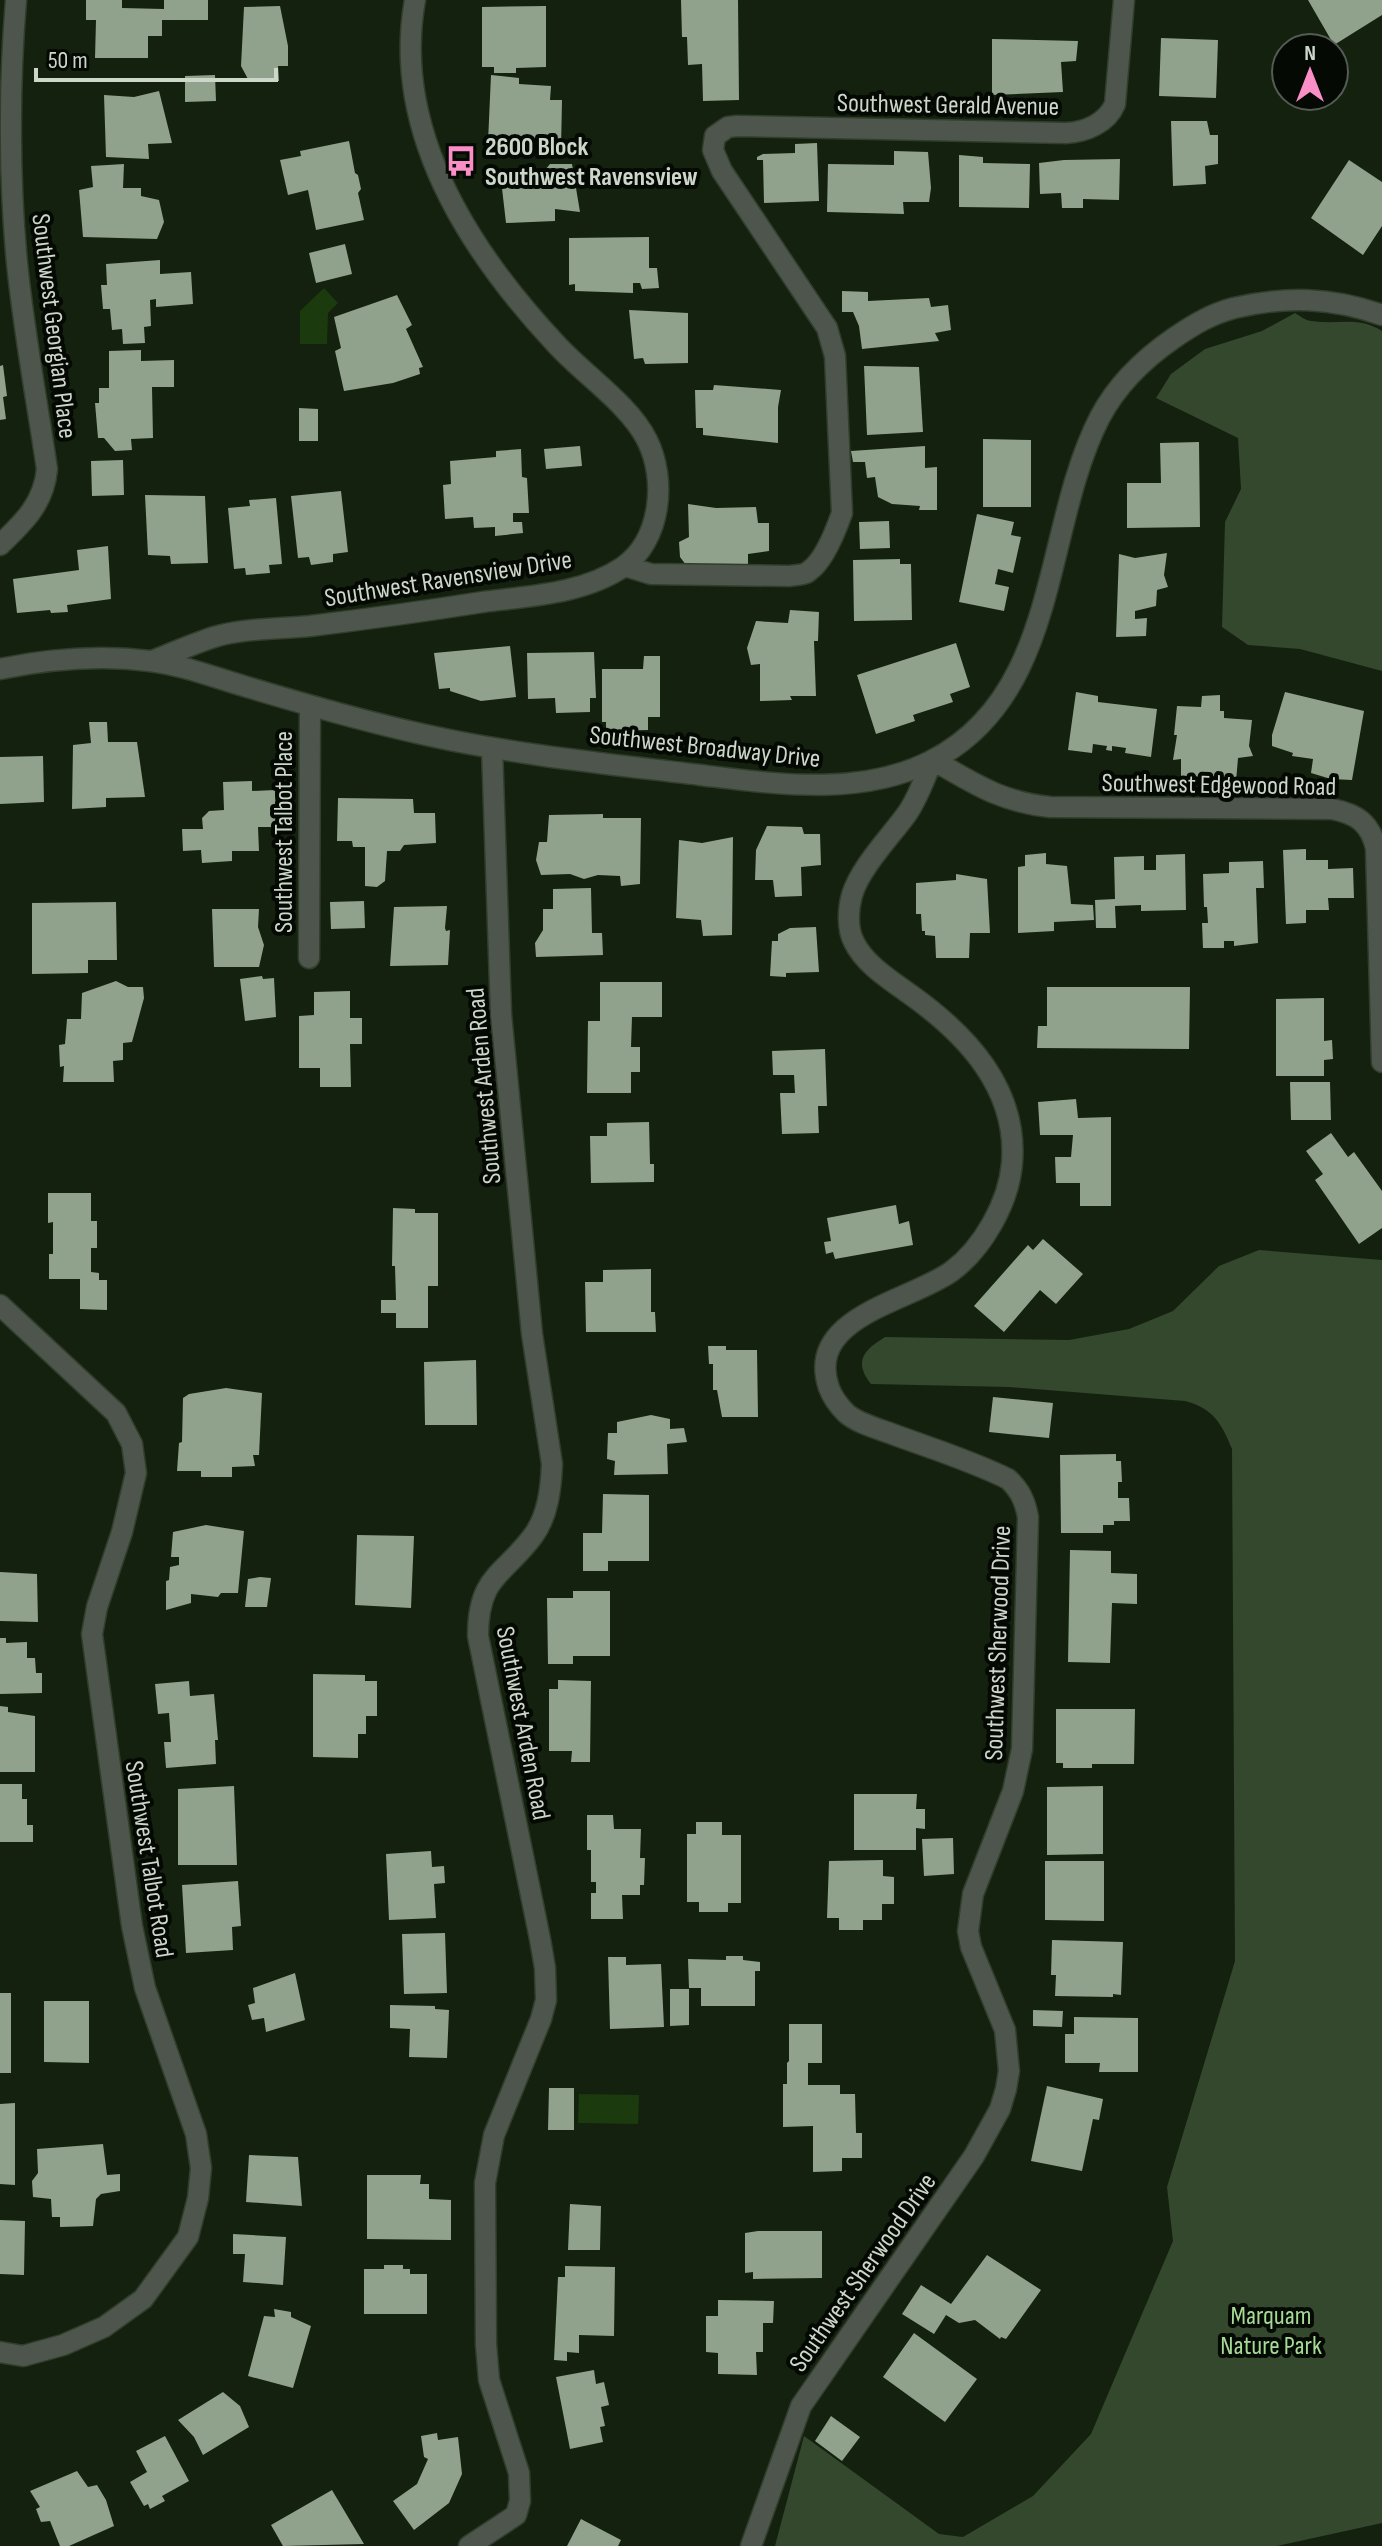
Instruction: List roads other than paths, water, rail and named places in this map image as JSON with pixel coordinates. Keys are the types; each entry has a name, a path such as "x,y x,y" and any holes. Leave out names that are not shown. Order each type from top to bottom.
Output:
{"street":[{"name":"Southwest Georgian Place","path":"0,545 28,518 39,502 46,484 47,469 17,261 13,149 16,0"},
{"name":"Southwest Ravensview Drive","path":"152,661 217,636 371,619 560,591 597,580 625,566 651,531 657,507 656,474 648,441 622,408 557,346 518,302 482,254 436,172 417,116 411,24 415,0"},
{"name":"Southwest Gerald Avenue","path":"625,566 651,574 801,574 810,571 834,536 842,513 835,356 831,340 827,328 722,171 713,150 715,136 720,130 737,126 1066,133 1088,129 1111,113 1115,104 1124,0"},
{"name":"Southwest Broadway Drive","path":"0,669 76,659 152,661 310,706 492,748 746,781 806,785 863,782 933,760 970,734 1009,689 1035,632 1080,469 1096,426 1113,397 1153,353 1197,322 1256,303 1313,298 1332,300 1382,315"},
{"name":"Southwest Talbot Place","path":"309,958 310,706"},
{"name":"Southwest Arden Road","path":"469,2546 516,2515 520,2501 519,2473 489,2380 485,2183 494,2135 541,2019 547,1985 478,1636 481,1608 495,1574 534,1535 552,1484 552,1464 532,1334 501,1014 492,748"},
{"name":"Southwest Edgewood Road","path":"933,760 995,796 1021,804 1050,807 1332,809 1350,812 1361,819 1373,835 1378,860 1382,1062"},
{"name":"Southwest Sherwood Drive","path":"751,2546 801,2406 974,2156 1000,2109 1009,2071 1005,2030 971,1947 968,1931 973,1894 1013,1791 1022,1749 1028,1517 1025,1502 1008,1479 847,1414 830,1390 827,1378 831,1347 849,1323 934,1283 968,1258 997,1212 1012,1164 1009,1114 984,1063 951,1027 882,974 854,943 850,930 852,892 909,812 933,760"},
{"name":"Southwest Talbot Road","path":"0,1305 116,1413 132,1444 136,1473 92,1634 132,1926 145,1988 196,2134 201,2168 198,2198 188,2237 143,2299 104,2327 63,2345 23,2356 0,2352"}],"place":[{"name":"2600 Block Southwest Ravensview","path":"461,161"}],"park label":[{"name":"Marquam Nature Park","path":"1271,2330"}]}
